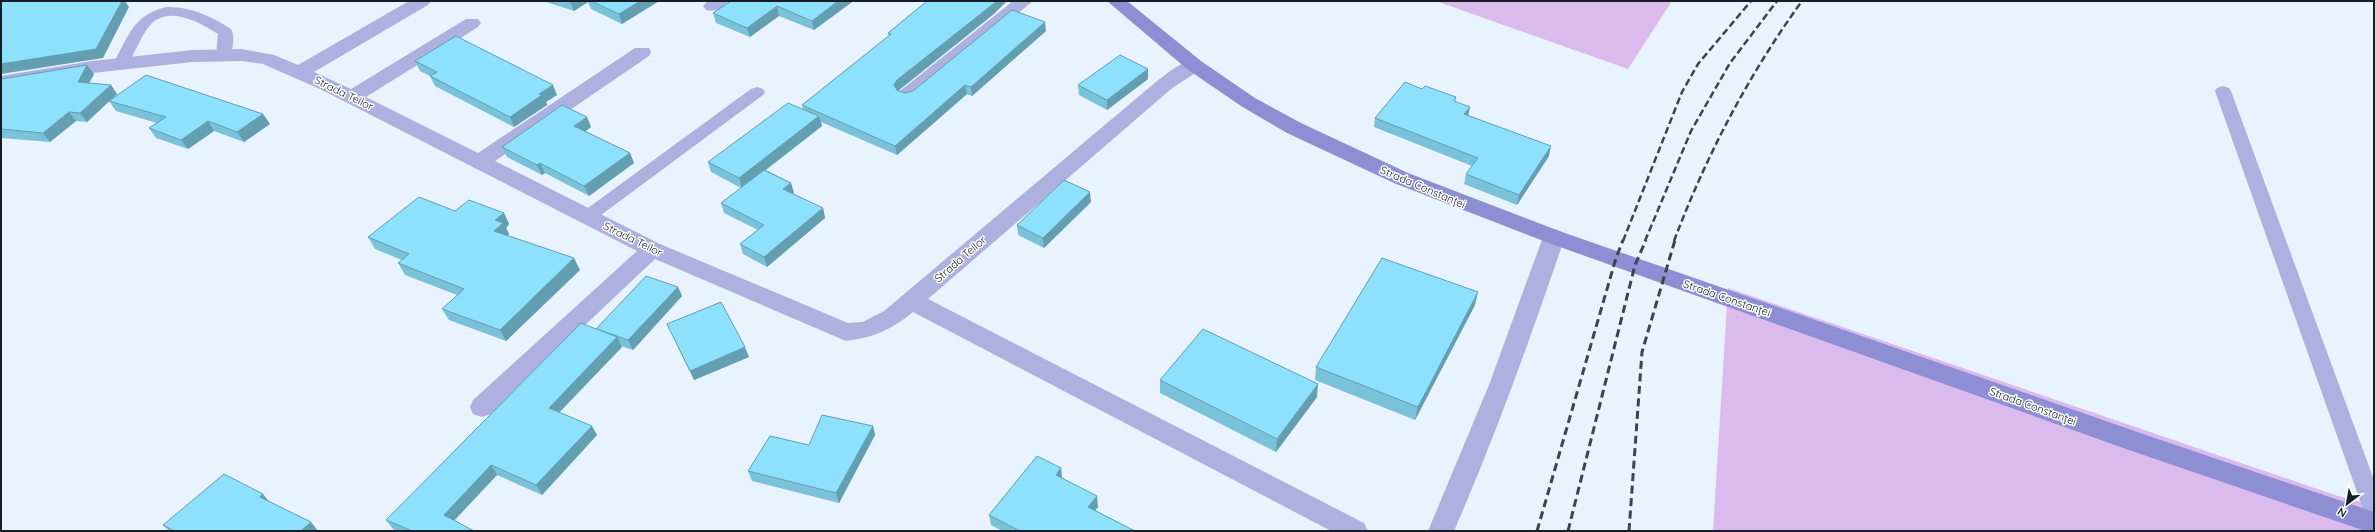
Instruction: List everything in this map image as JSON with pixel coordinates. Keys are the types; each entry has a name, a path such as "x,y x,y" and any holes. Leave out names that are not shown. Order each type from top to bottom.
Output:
{"street":[{"path":"300,72 422,1"},
{"path":"907,95 1024,1"},
{"name":"Strada Constanței","path":"1118,1 1194,65 1248,102 1334,148 1428,190 2138,443 2374,523"},
{"path":"352,97 472,23"},
{"path":"478,163 642,52"},
{"name":"Strada Teilor","path":"1,82 121,64 193,56 224,55 267,59 300,72 352,97 478,163 652,249 846,332 867,330 892,317 1158,90 1194,65"},
{"path":"1441,531 1466,475 1520,334 1554,236"},
{"path":"482,406 652,249"},
{"path":"912,300 1355,531"}],"lane":[{"path":"121,64 145,22 155,13 167,8 186,10 208,20 226,32 224,55"},
{"path":"2223,91 2374,510"},
{"path":"587,217 757,92"}],"shaded area":[{"path":"1436,1 1672,1 1628,69"},
{"path":"1728,288 2338,496 2374,505 2374,531 1713,531"}],"building":[{"path":"1,1 122,1 96,49 1,64"},
{"path":"591,1 640,1 619,14"},
{"path":"731,1 838,1 812,21 777,6 747,28 713,13"},
{"path":"927,1 997,1 897,80 894,85 897,90 905,93 913,91 1012,10 1045,22 971,87 965,85 895,146 802,105 891,34 888,33"},
{"path":"456,36 553,85 539,94 542,95 510,117 430,76 437,72 415,61"},
{"path":"1120,55 1148,69 1107,100 1078,85"},
{"path":"87,65 78,82 111,85 80,113 69,112 43,133 1,129 1,79"},
{"path":"146,75 263,114 237,132 208,121 181,140 149,128 166,117 109,101"},
{"path":"1405,82 1422,89 1425,86 1456,97 1454,101 1470,107 1464,114 1551,146 1519,195 1466,174 1478,158 1375,118"},
{"path":"788,103 819,116 739,178 708,162"},
{"path":"562,105 587,117 574,126 630,153 584,186 540,163 537,165 502,147"},
{"path":"764,170 791,183 783,189 823,208 764,257 740,244 764,225 721,203"},
{"path":"1064,180 1090,192 1043,238 1017,225"},
{"path":"419,197 455,211 469,200 504,213 495,220 503,223 494,231 574,258 500,330 442,309 464,289 398,263 409,254 368,237"},
{"path":"1382,258 1478,292 1418,407 1316,367"},
{"path":"646,276 678,287 628,340 597,329 617,337 549,408 592,426 536,485 491,465 444,515 474,531 412,531 386,520 581,323 596,329"},
{"path":"721,302 745,347 690,371 667,324"},
{"path":"1203,329 1318,384 1277,439 1160,380"},
{"path":"822,415 873,426 836,493 748,471 770,436 809,445"},
{"path":"1037,456 1061,468 1056,475 1097,496 1088,507 1135,531 1020,531 989,515"},
{"path":"224,474 263,494 260,497 311,522 301,531 174,531 163,525"}],"railway":[{"path":"1623,241 1682,92 1698,64 1751,1"},
{"path":"1645,241 1691,131 1730,63 1777,1"},
{"path":"1674,241 1700,178 1730,116 1764,57 1802,1"},
{"path":"1537,531 1616,258 1623,240"},
{"path":"1568,531 1635,265 1646,240"},
{"path":"1629,531 1642,352 1675,240"}]}
